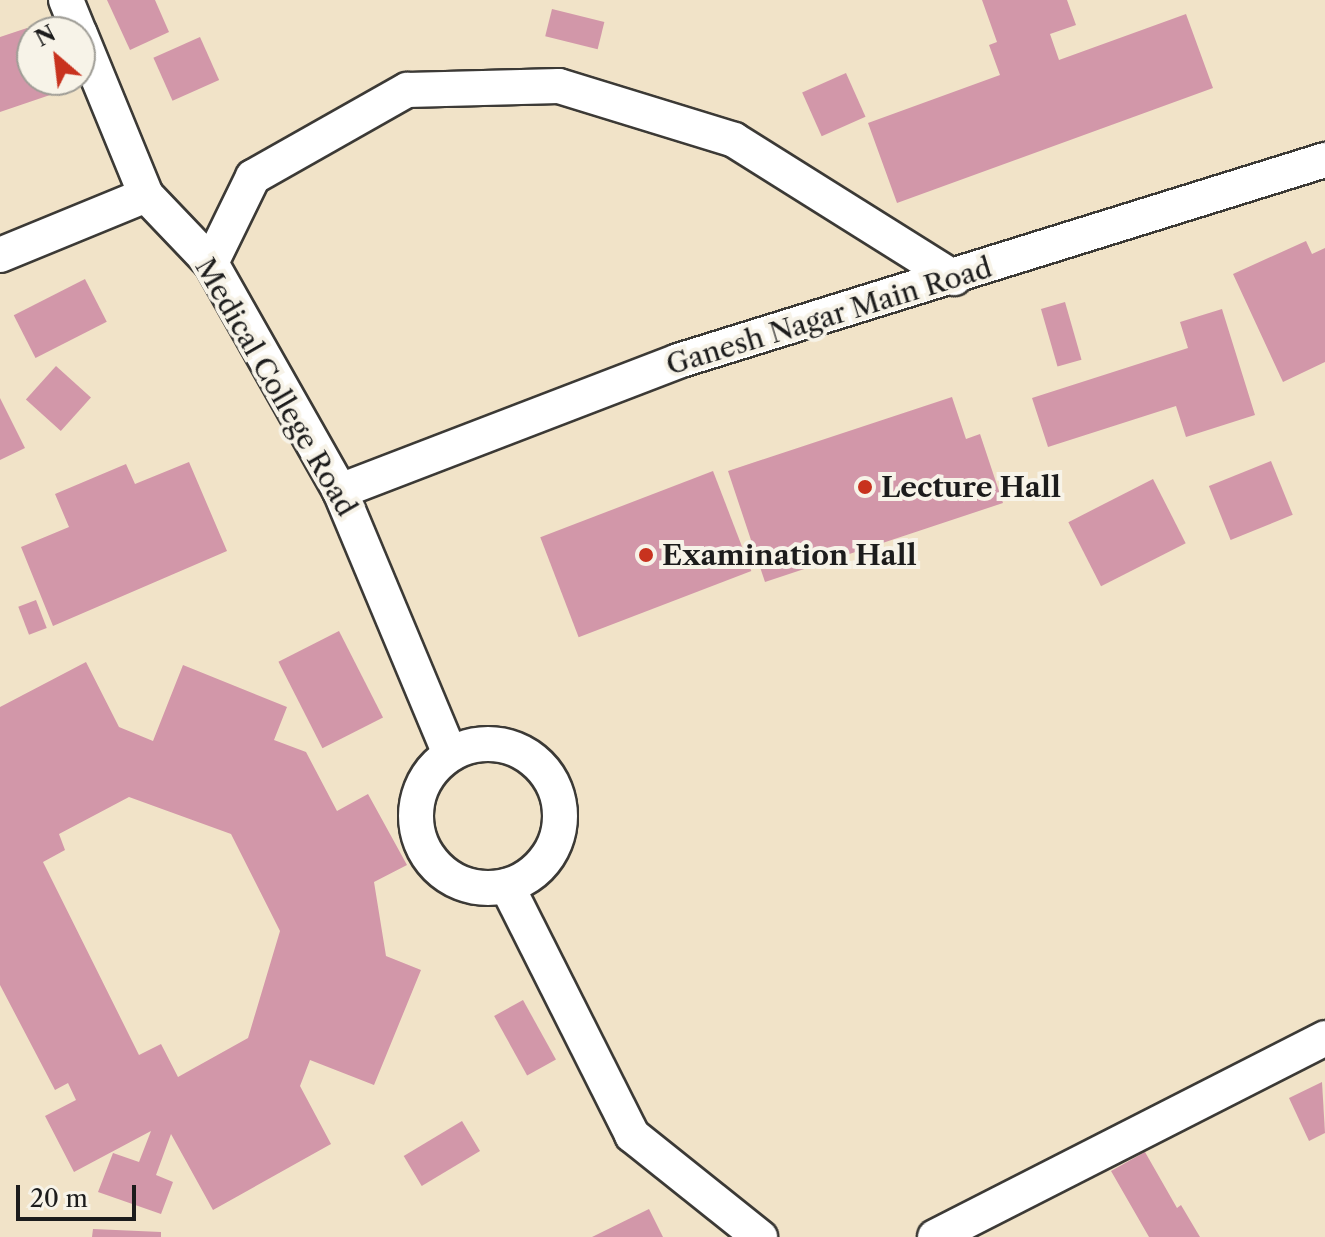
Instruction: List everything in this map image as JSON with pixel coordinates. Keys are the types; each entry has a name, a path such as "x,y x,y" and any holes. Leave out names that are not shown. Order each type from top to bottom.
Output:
{"street":[{"name":"Medical College Road","path":"96,72 146,195 211,263 340,491 450,754"},
{"path":"211,263 253,177 407,90 559,86 734,140 954,278"},
{"name":"Ganesh Nagar Main Road","path":"340,491 678,361 954,278 1325,160"},
{"path":"0,255 146,195"},
{"path":"492,745 512,749 546,772 556,790 559,830 552,850 540,866 507,886 484,889 446,875 421,843 418,802 425,784 450,754 492,745"},
{"path":"507,886 632,1135 760,1237"},
{"path":"935,1237 1325,1038"}],"building":[{"path":"107,0 155,0 169,32 130,50"},
{"path":"982,0 1067,0 1076,25 1050,34 1059,60 1186,14 1213,88 897,203 868,123 1000,75 989,45 997,42"},
{"path":"552,9 604,22 598,49 545,36"},
{"path":"16,32 16,96 47,96 0,112 0,37"},
{"path":"200,37 219,80 173,101 153,58"},
{"path":"846,73 866,117 822,136 802,93"},
{"path":"1306,241 1312,254 1325,248 1325,362 1283,382 1233,274"},
{"path":"85,279 107,322 36,358 14,315"},
{"path":"1065,302 1082,360 1058,367 1041,309"},
{"path":"1222,309 1255,415 1186,437 1176,406 1048,447 1032,398 1188,348 1180,322"},
{"path":"56,366 91,397 61,431 26,399"},
{"name":"Lecture Hall","path":"952,397 966,439 980,434 1003,503 765,582 728,471"},
{"path":"0,398 25,448 0,460"},
{"path":"1271,461 1293,515 1231,540 1209,486"},
{"path":"189,462 227,551 53,626 21,547 69,527 55,494 126,464 135,484"},
{"name":"Examination Hall","path":"713,471 751,571 579,637 540,537"},
{"path":"1153,479 1186,543 1101,586 1068,522"},
{"path":"36,600 47,628 29,635 18,607"},
{"path":"339,631 383,717 322,748 278,662"},
{"path":"86,662 119,727 153,741 183,665 287,707 274,740 306,752 337,811 368,794 407,865 374,882 386,956 421,970 374,1085 310,1060 300,1086 331,1144 213,1210 171,1134 156,1175 173,1182 161,1214 98,1192 113,1153 139,1162 151,1131 74,1172 45,1116 76,1100 68,1083 55,1090 0,985 0,707","holes":["129,797 231,834 280,931 248,1038 178,1077 161,1044 139,1055 43,862 65,850 59,834"]},
{"path":"523,1000 556,1059 527,1075 494,1016"},
{"path":"1322,1082 1325,1133 1309,1141 1289,1098"},
{"path":"462,1121 480,1151 422,1186 404,1156"},
{"path":"1145,1152 1177,1208 1181,1205 1200,1237 1149,1237 1111,1171"},
{"path":"649,1209 663,1237 592,1237"},
{"path":"93,1229 161,1232 161,1237 92,1237"}],"place":[{"name":"Lecture Hall","path":"865,487"},
{"name":"Examination Hall","path":"646,555"}]}
